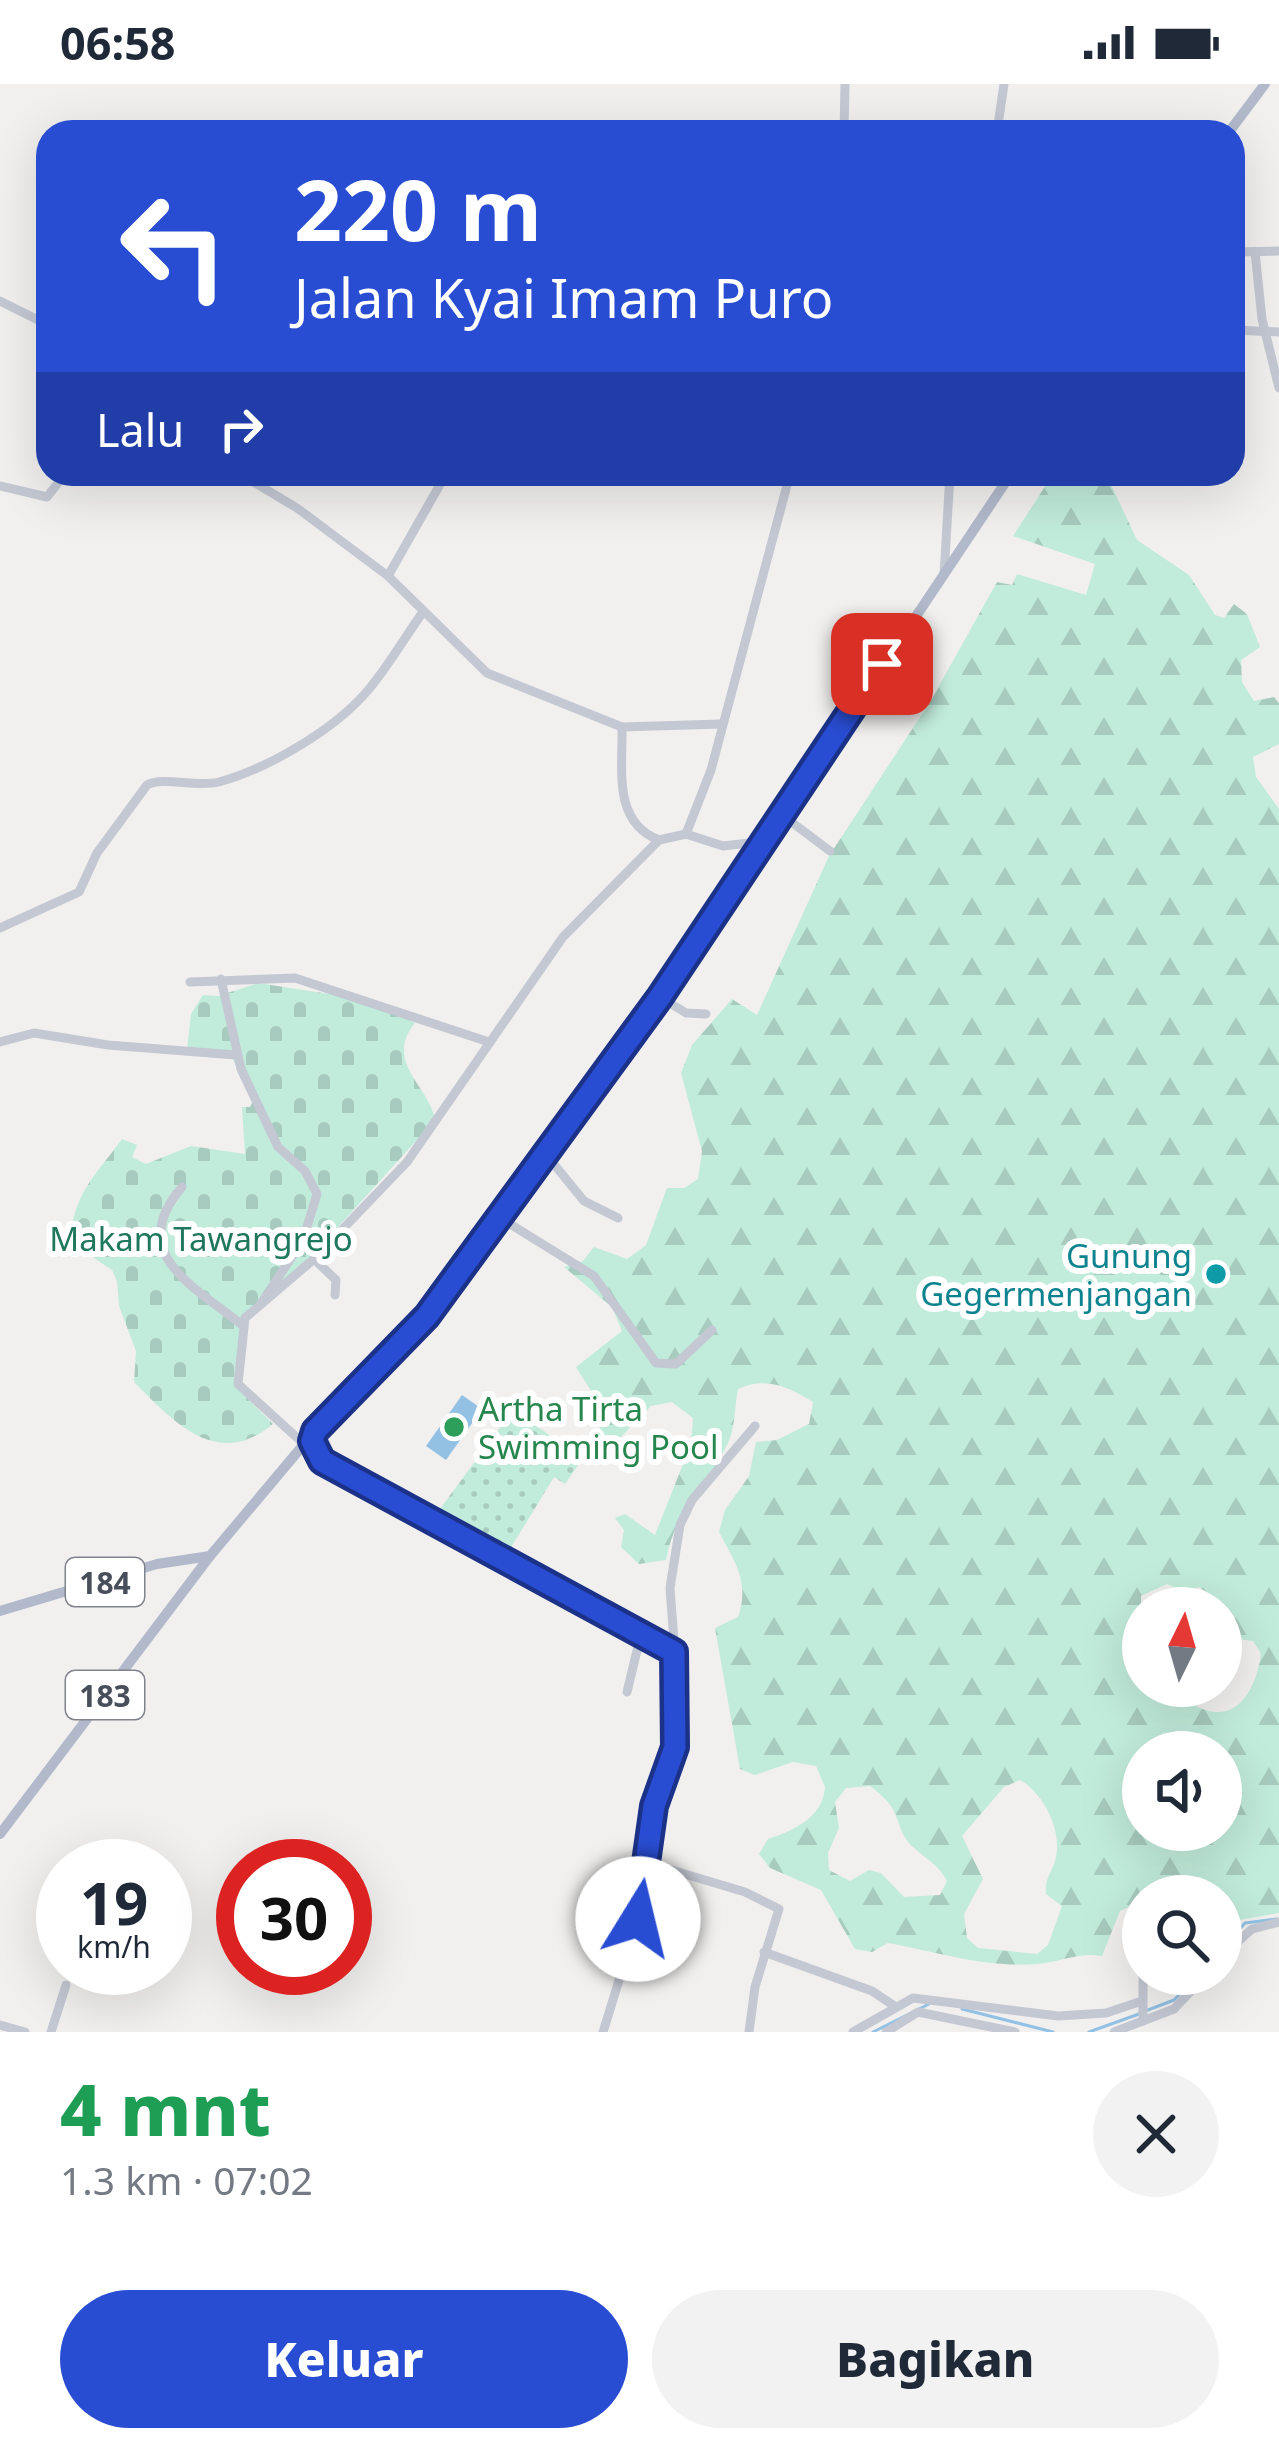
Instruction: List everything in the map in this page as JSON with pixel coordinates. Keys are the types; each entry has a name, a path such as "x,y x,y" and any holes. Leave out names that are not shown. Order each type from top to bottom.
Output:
{"main road":[{"path":"1237,120 1265,84"},
{"path":"210,1556 315,1431 415,1333 660,997 1003,486"},
{"name":"184","path":"0,1611 157,1564 210,1556"},
{"name":"183","path":"0,1834 210,1556"}],"street":[{"path":"844,120 845,84"},
{"path":"999,120 1004,84"},
{"path":"1245,252 1279,251"},
{"path":"1255,252 1273,333 1279,388"},
{"path":"0,301 36,319"},
{"path":"0,486 46,497 55,486"},
{"path":"260,486 388,576 487,674 622,727 648,730 721,724"},
{"path":"388,576 439,486"},
{"path":"686,834 711,770 787,486"},
{"path":"944,575 949,486"},
{"path":"0,928 79,892 97,853 147,785 165,781 191,788 237,777 325,727 367,692 423,612"},
{"path":"622,727 626,808 634,824 659,840"},
{"path":"782,815 830,851"},
{"path":"304,1444 238,1384 242,1325 314,1259 417,1150 552,949 659,840 686,834 724,846 766,841"},
{"path":"190,982 295,978 489,1042"},
{"path":"221,979 236,1055 278,1147 305,1171 317,1194 303,1240 259,1306"},
{"path":"660,997 686,1013 706,1014"},
{"path":"0,1042 34,1033 236,1055"},
{"path":"544,1152 584,1201 618,1218"},
{"path":"182,1187 164,1216 161,1239 167,1259 199,1295 242,1325"},
{"path":"497,1216 594,1276 656,1363 676,1364 712,1330"},
{"path":"314,1259 334,1277 335,1295"},
{"path":"606,2031 638,1919 654,1806 675,1747 670,1588 680,1525 692,1500 755,1426"},
{"path":"315,1431 314,1450 329,1465"},
{"path":"296,1456 329,1465 640,1638 674,1652"},
{"path":"627,1692 640,1638"},
{"path":"648,1863 774,1903 779,1912 764,1952 749,2032"},
{"path":"638,1919 680,1926"},
{"path":"1242,1939 1257,1926 1279,1922"},
{"path":"764,1952 872,1991 896,2007"},
{"path":"51,2032 63,1995"},
{"path":"1141,1995 1141,2012"},
{"path":"853,2032 921,1998 1088,2015 1174,2009 1187,1995"},
{"path":"886,2032 918,2012 1015,2032"},
{"path":"1114,2032 1141,2012"},
{"path":"0,2025 25,2032"}],"green space":[{"path":"1045,486 1112,486 1137,540 1189,575 1215,615 1224,618 1234,604 1247,614 1260,647 1241,660 1242,682 1254,701 1274,697 1279,703 1279,744 1253,757 1256,777 1279,809 1279,1913 1242,1919 1242,1875 1122,1875 1122,1910 1102,1956 1018,1965 888,1943 872,1952 855,1949 821,1890 770,1868 759,1854 768,1839 813,1814 825,1787 816,1766 793,1762 755,1775 740,1769 715,1628 738,1617 741,1605 735,1563 719,1532 725,1510 749,1476 756,1442 777,1440 809,1424 813,1402 777,1385 758,1383 738,1389 730,1438 678,1524 666,1560 639,1564 621,1547 624,1530 615,1518 625,1514 655,1535 691,1444 693,1418 672,1402 651,1406 610,1448 593,1448 605,1413 576,1367 622,1331 612,1307 564,1267 583,1261 594,1247 627,1259 646,1245 667,1188 684,1188 698,1179 702,1151 681,1073 692,1045 732,999 757,1015 829,856 930,702 997,582 1012,585 1017,574 1086,595 1095,564 1013,536","holes":["1020,1780 1049,1813 1056,1835 1056,1857 1046,1894 1062,1906 1048,1945 1037,1954 978,1948 967,1938 964,1914 983,1879 962,1836 1004,1787","870,1786 882,1795 906,1839 947,1881 940,1895 904,1897 881,1873 869,1870 850,1881 829,1870 828,1853 839,1828 835,1802 846,1788"]},
{"name":"Makam Tawangrejo","path":"258,983 368,1000 415,1023 406,1037 406,1062 435,1120 300,1269 258,1304 242,1328 237,1388 273,1424 253,1437 215,1442 180,1425 134,1382 136,1351 119,1306 117,1281 112,1270 71,1243 72,1227 87,1187 122,1139 137,1145 132,1157 146,1164 191,1146 245,1154 242,1107 250,1107 254,1099 231,1056 187,1050 191,1014 203,995 218,996"},
{"path":"513,1410 583,1458 565,1484 554,1477 504,1559 434,1517"}],"water":[{"name":"Artha Tirta Swimming Pool","path":"462,1395 482,1409 446,1460 426,1446"}],"waterway":[{"path":"1242,1926 1277,1919"},
{"path":"1148,2010 1179,1995"},
{"path":"873,2032 929,2004"},
{"path":"962,2009 1053,2032"},
{"path":"1089,2032 1139,2014"}],"place":[{"name":"Gunung Gegermenjangan","path":"1216,1274"},
{"name":"Artha Tirta Swimming Pool","path":"454,1427"}],"route":[{"path":"638,1919 654,1806 675,1747 674,1652 584,1608 322,1461 312,1441 315,1431 415,1333 458,1268 618,1057 882,664"}]}
